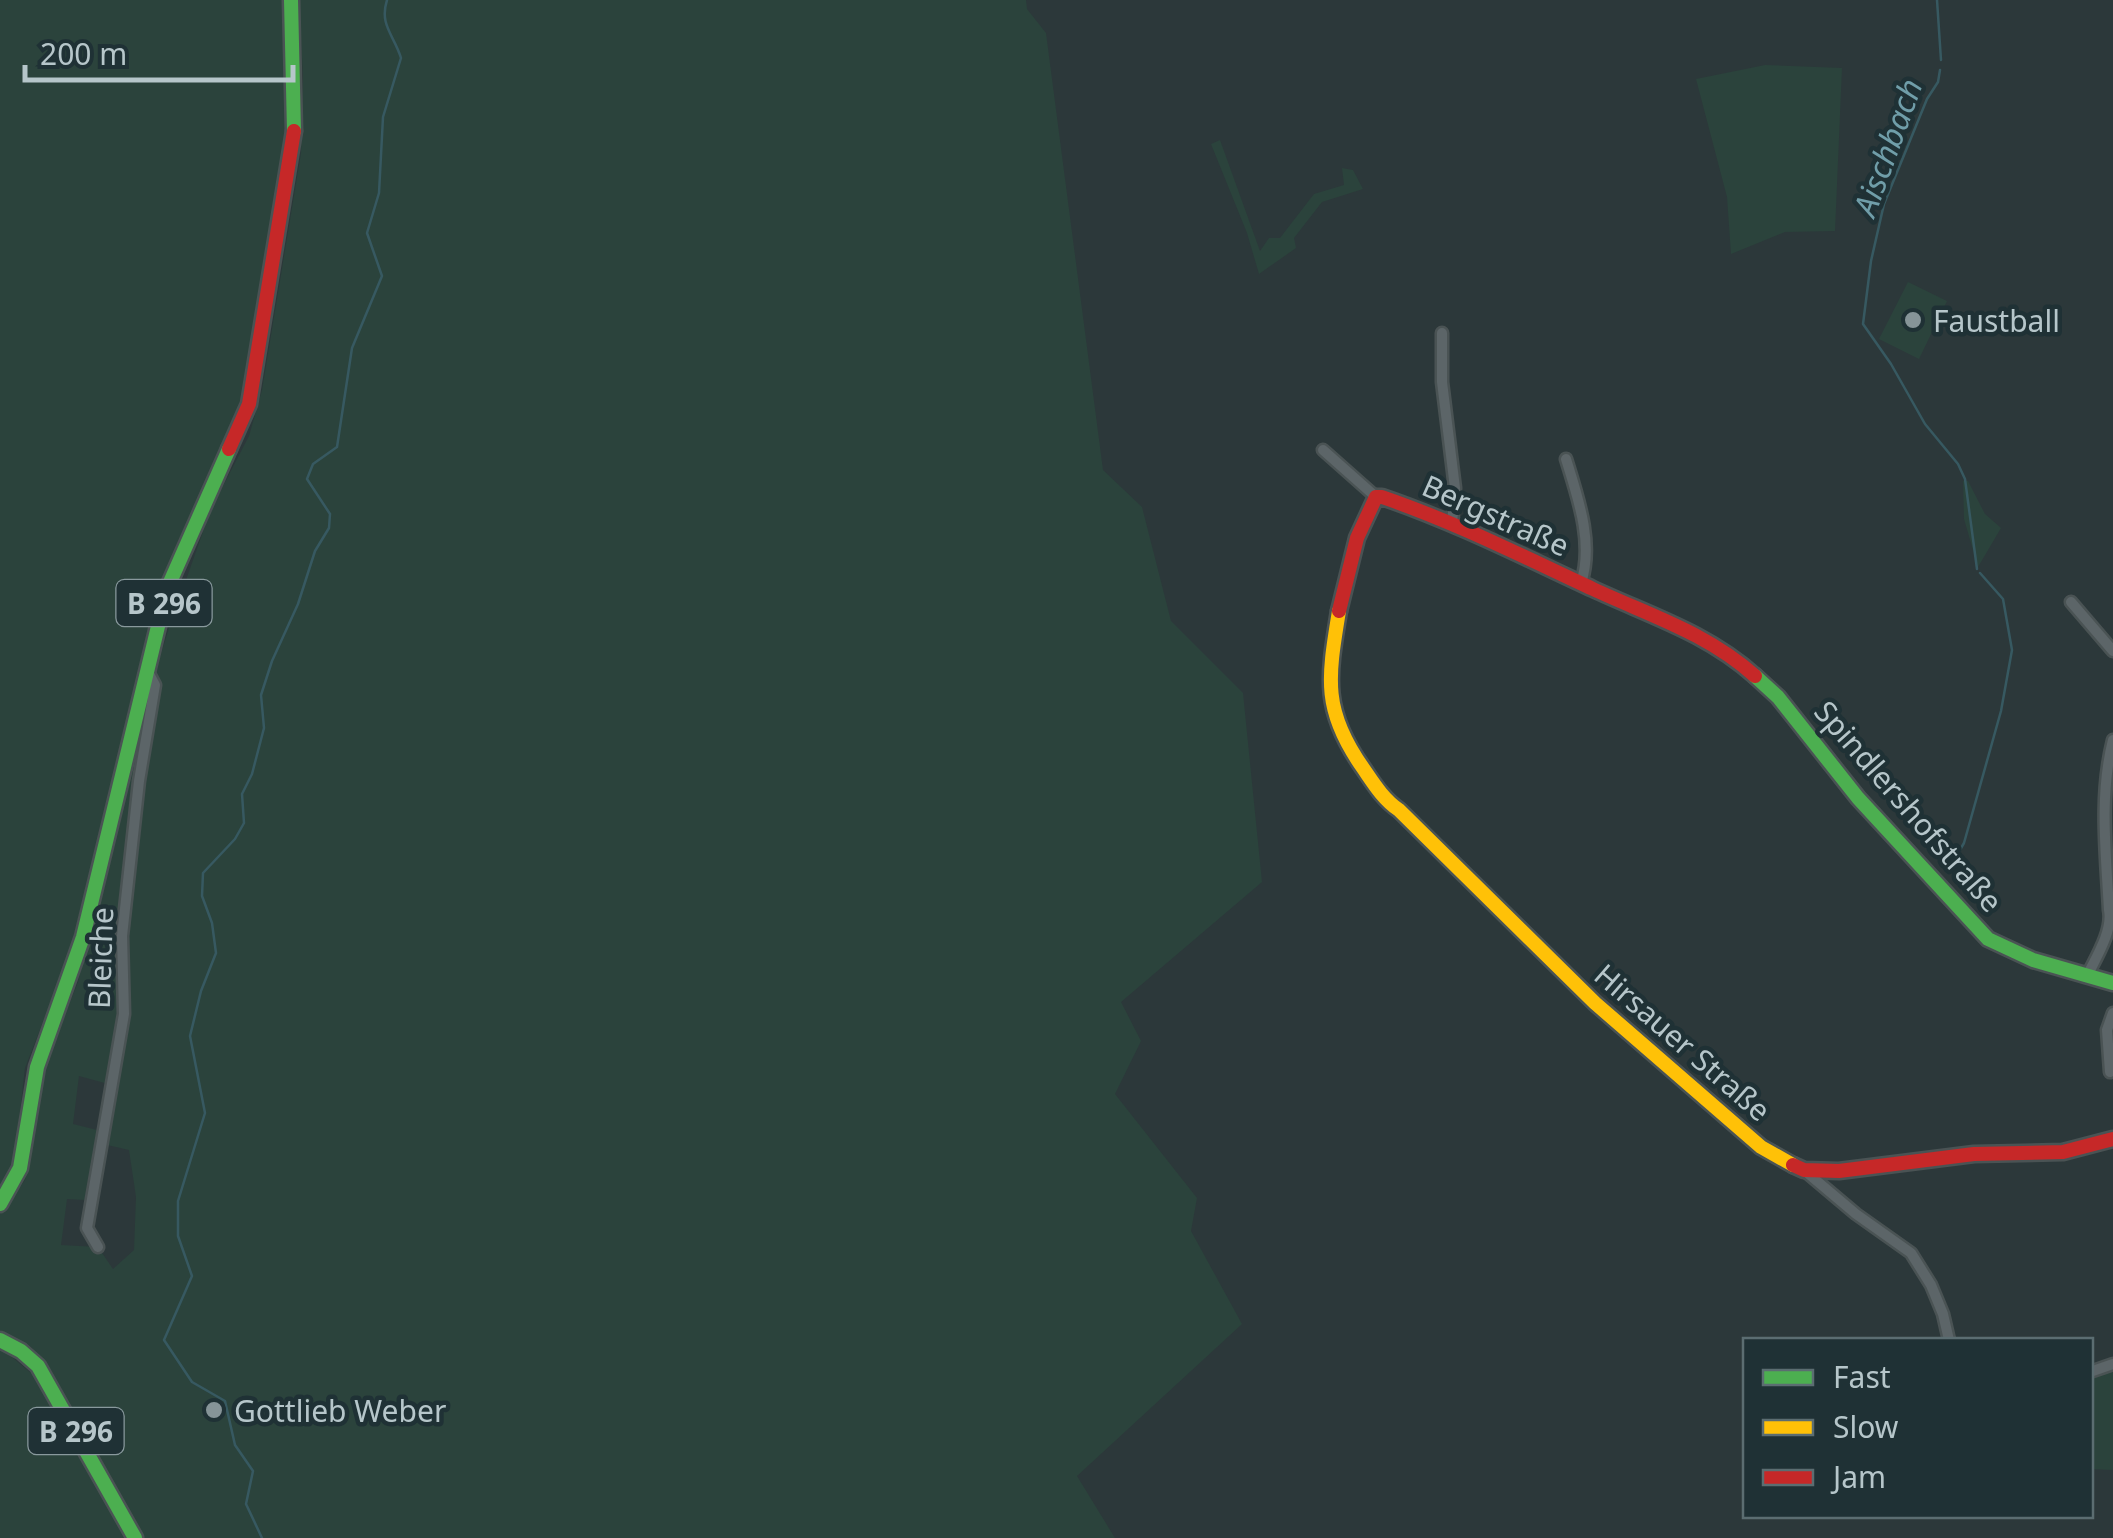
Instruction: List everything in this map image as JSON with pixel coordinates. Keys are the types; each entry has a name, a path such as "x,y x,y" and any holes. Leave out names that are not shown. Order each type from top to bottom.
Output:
{"street":[{"name":"B 296","path":"0,1204 20,1168 37,1067 83,937 172,576 250,404 293,147 296,107 291,0"},
{"path":"1442,333 1442,382 1455,488 1452,524"},
{"path":"1323,450 1376,497"},
{"path":"1566,459 1585,533 1582,583"},
{"name":"Bergstraße","path":"1332,710 1332,664 1351,558 1368,507 1376,497 1452,524 1685,628"},
{"path":"2071,602 2113,651"},
{"name":"Spindlershofstraße","path":"1685,628 1709,640 1778,697 1858,798 1988,939 2012,955 2113,984"},
{"name":"Bleiche","path":"98,1247 87,1228 124,1014 122,936 139,781 155,685 146,669"},
{"name":"Hirsauer Straße","path":"1332,710 1336,723 1386,801 1595,1004 1761,1147 1804,1170 1840,1171 1974,1154 2063,1152 2113,1138"},
{"path":"2088,974 2113,917 2109,910 2104,827 2106,776 2113,740"},
{"path":"2110,1072 2107,1030 2113,1013"},
{"path":"1804,1170 1911,1253 1922,1267 1943,1314 1948,1338"},
{"path":"1829,1192 1840,1171"},
{"name":"B 296","path":"0,1340 21,1350 38,1366 135,1538"}],"green space":[{"path":"0,0 283,0 289,86 283,171 248,378 228,438 163,580 69,955 25,1068 14,1164 0,1187"},
{"path":"299,0 1026,0 1027,9 1046,33 1103,470 1142,507 1171,621 1243,693 1262,882 1121,1002 1141,1041 1115,1094 1197,1198 1191,1231 1242,1324 1077,1476 1115,1538 142,1538 51,1370 31,1347 0,1330 0,1214 25,1180 48,1057 78,982 147,699 169,628 211,509 249,436 262,390 301,153","holes":["79,1076 112,1085 103,1144 129,1150 136,1197 134,1250 113,1269 98,1247 61,1245 67,1199 85,1200 97,1130 73,1124"]},
{"path":"1765,65 1842,68 1835,231 1785,232 1731,254 1727,197 1696,79"},
{"path":"1220,140 1260,251 1269,238 1280,238 1314,194 1344,185 1342,168 1353,170 1363,189 1322,202 1294,238 1296,248 1259,274 1211,144"},
{"name":"Faustball","path":"1908,282 1947,301 1919,359 1879,339"},
{"path":"1963,481 1968,481 1985,514 2001,528 1978,567 1964,519"},
{"path":"0,1347 39,1380 126,1538 0,1538"},
{"path":"2113,1372 2113,1470 2093,1469 2093,1374"}],"waterway":[{"path":"262,1538 246,1504 253,1471 235,1445 225,1401 192,1382 164,1340 192,1276 178,1236 178,1201 205,1113 190,1036 216,953 212,923 202,896 203,873 235,839 244,823 242,794 252,774 264,728 261,695 315,551 329,528 330,514 307,479 313,464 337,447 352,348 382,276 367,233 379,193 383,117 401,58 386,23 387,0"},
{"name":"Aischbach","path":"1937,0 1941,60"},
{"name":"Aischbach","path":"1940,70 1884,204 1863,324 1925,424 1958,464 1965,479 1977,569"},
{"name":"Aischbach","path":"1947,872 1964,843 2001,711 2012,650 2003,599 1980,573"}],"traffic: fast":[{"path":"291,0 294,131"},
{"path":"0,1204 20,1168 37,1067 83,937 167,589 229,449"},
{"path":"1755,676 1778,697 1858,798 1988,939 2033,960 2113,983"},
{"path":"0,1340 38,1366 135,1538"}],"traffic: slow":[{"path":"1339,611 1331,675 1334,711 1350,747 1379,791 1595,1003 1761,1147 1793,1165"}],"traffic: jam":[{"path":"229,449 249,404 294,131"},
{"path":"1339,611 1357,538 1376,497 1382,497 1463,529 1678,626 1718,648 1755,676"},
{"path":"1793,1165 1804,1170 1839,1171 1974,1154 2063,1152 2113,1139"}],"place":[{"name":"Faustball","path":"1913,320"},
{"name":"Gottlieb Weber","path":"214,1410"}]}
